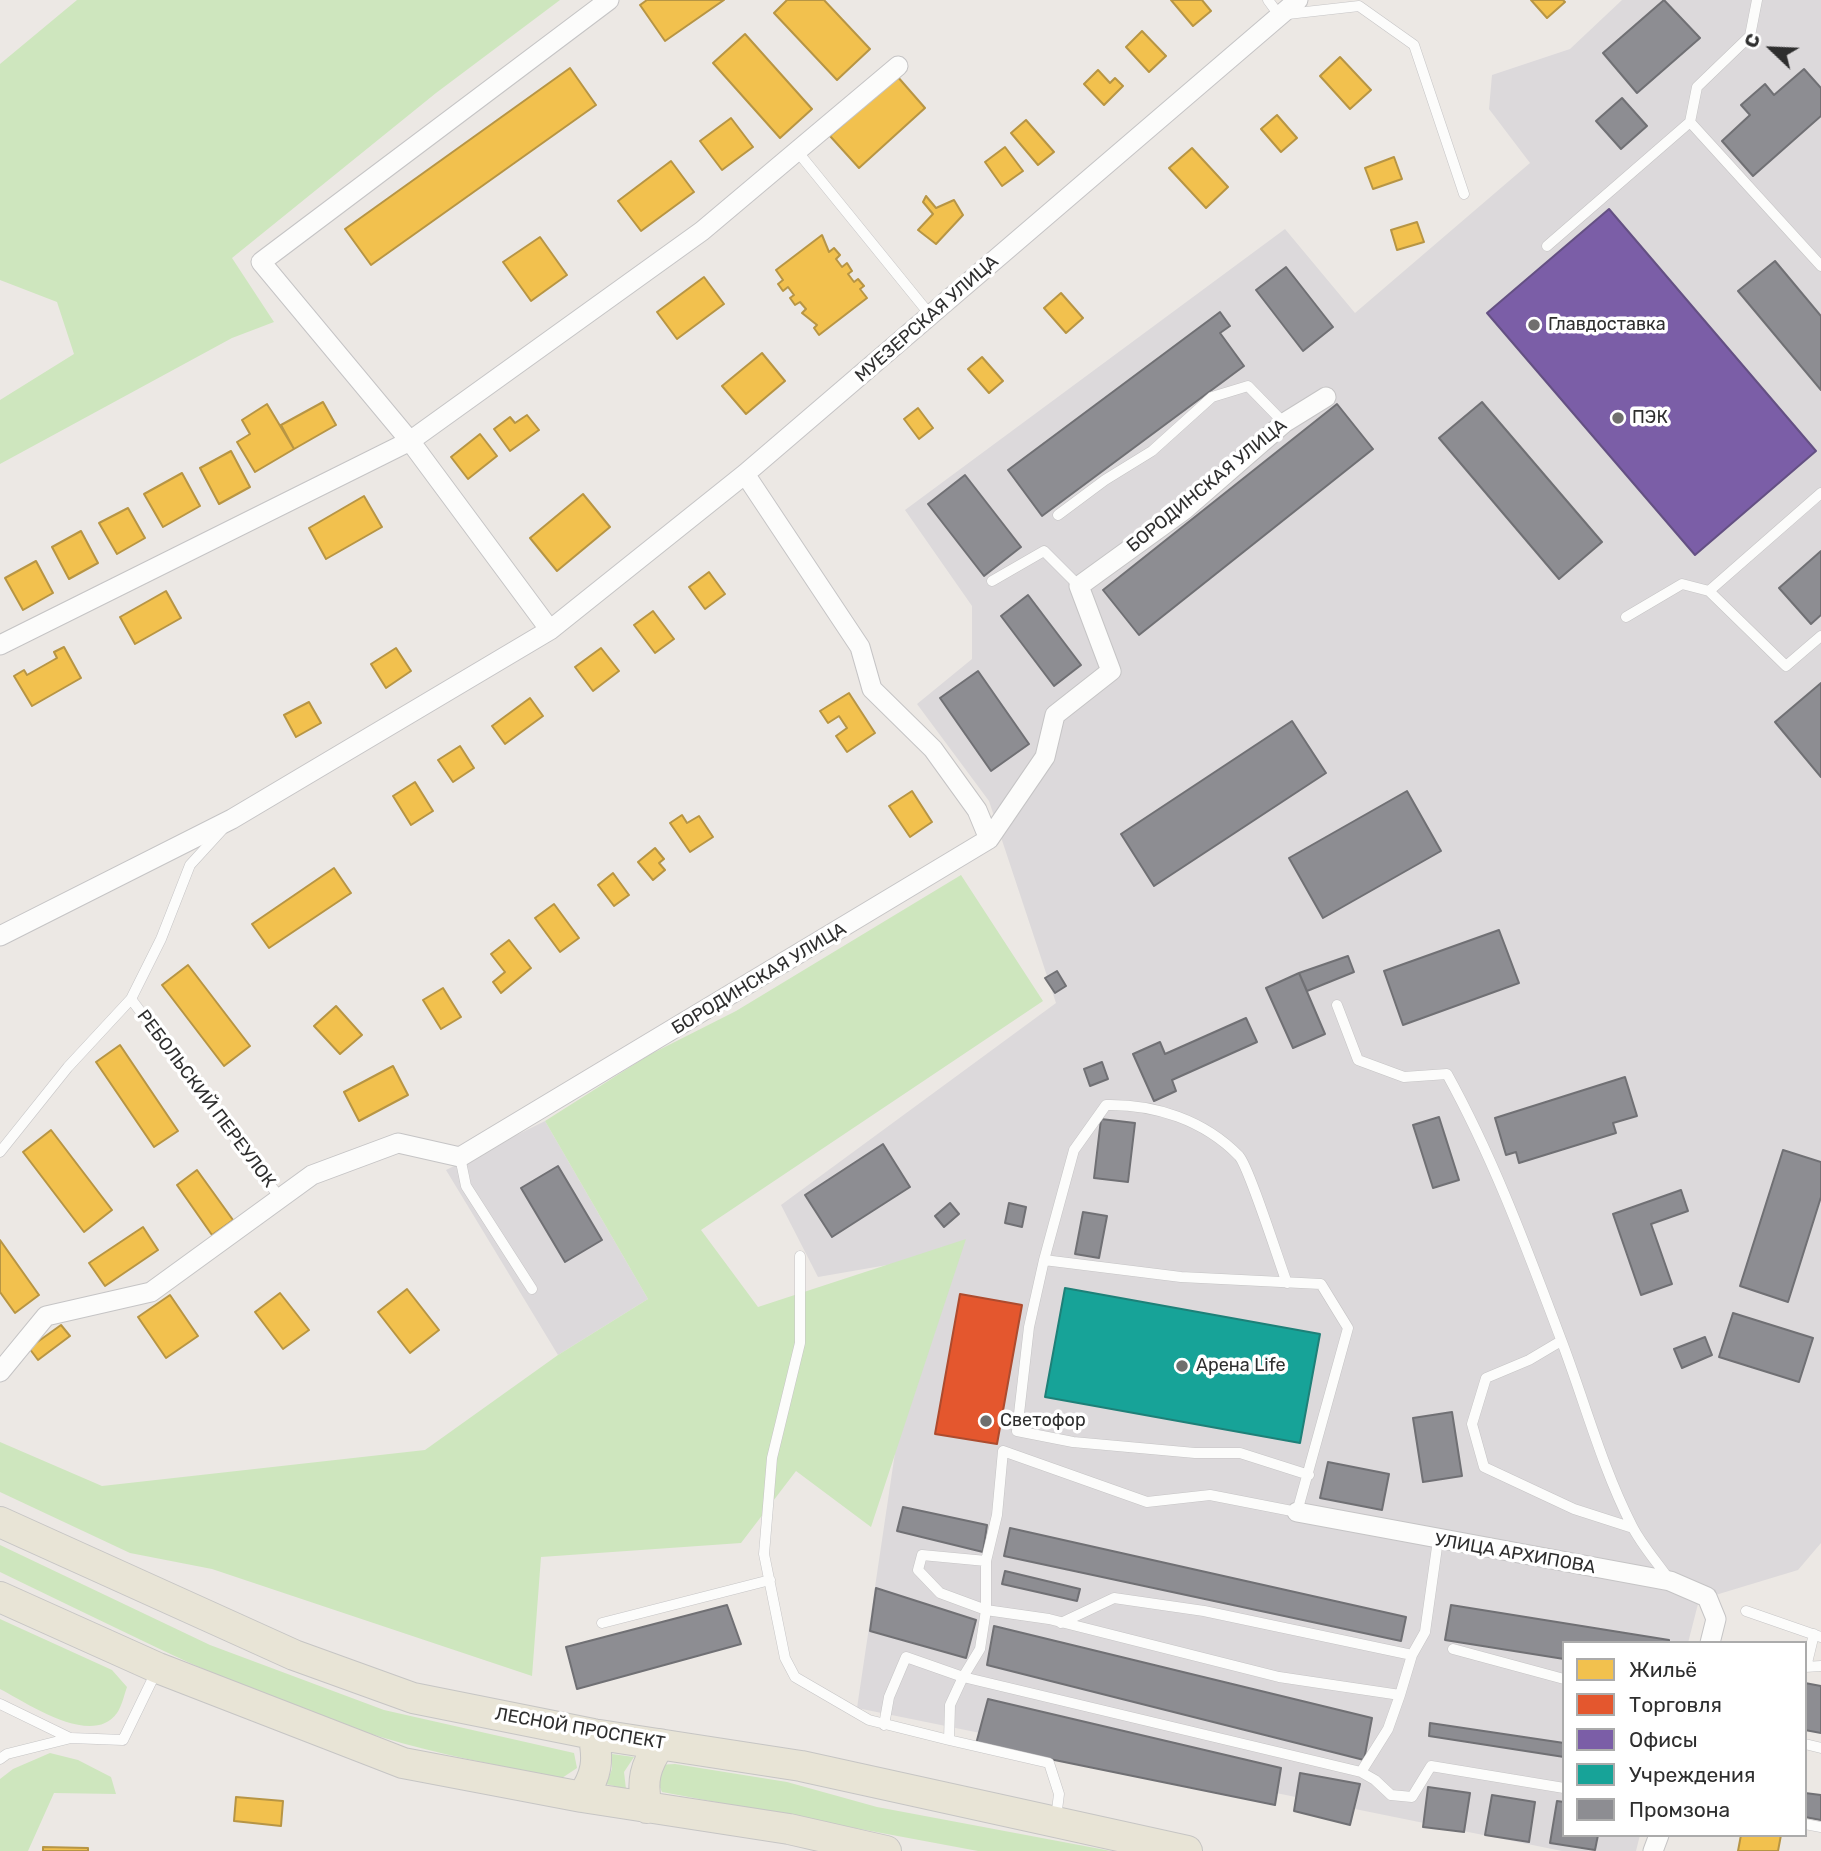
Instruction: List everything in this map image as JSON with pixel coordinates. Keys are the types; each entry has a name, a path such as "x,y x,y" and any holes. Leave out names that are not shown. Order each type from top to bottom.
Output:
{"main road":[{"name":"ЛЕСНОЙ ПРОСПЕКТ","path":"0,1522 294,1656 413,1698 593,1734 801,1766 1187,1851"},
{"path":"0,1597 158,1668 402,1763 582,1797 789,1829 886,1851"},
{"path":"582,1797 594,1780 598,1757 593,1734"},
{"path":"647,1808 642,1785 647,1763 660,1744"}],"street":[{"path":"550,630 410,440 261,262 609,0"},
{"name":"МУЕЗЕРСКАЯ УЛИЦА","path":"0,936 232,819 550,630 745,474 931,316 1274,8 1298,0"},
{"path":"0,645 410,440 702,231 898,66"},
{"name":"БОРОДИНСКАЯ УЛИЦА","path":"460,1157 989,839 1045,757 1055,715 1111,671 1079,586 1184,510 1284,423 1326,397"},
{"path":"745,474 860,647 872,689 933,749 978,810 989,839"},
{"path":"0,1372 47,1316 152,1292 312,1175 398,1143 460,1157"},
{"name":"УЛИЦА АРХИПОВА","path":"1297,1512 1670,1581 1707,1597 1716,1619 1710,1641"}],"lane":[{"path":"1547,246 1690,122 1697,87 1750,36 1757,0"},
{"path":"1274,8 1359,6 1414,45 1464,194"},
{"path":"1690,122 1819,258"},
{"path":"797,151 931,316"},
{"path":"1058,515 1105,480 1152,451 1212,397 1248,386 1284,423"},
{"path":"1709,591 1821,494"},
{"path":"992,581 1044,551 1079,586"},
{"path":"1626,617 1682,584 1709,591 1786,666 1821,636"},
{"path":"0,1152 68,1067 131,999 161,939 190,865 232,819"},
{"name":"РЕБОЛЬСКИЙ ПЕРЕУЛОК","path":"131,999 280,1198"},
{"path":"1337,1005 1357,1060 1404,1077 1447,1074 1471,1118 1561,1341 1612,1481 1633,1528 1670,1581"},
{"path":"1287,1283 1241,1157 1188,1119 1136,1104 1106,1105 1073,1150 1029,1327 1017,1431 1073,1441 1195,1453 1240,1453 1309,1475"},
{"path":"460,1157 466,1186 532,1289"},
{"path":"800,1256 800,1343 772,1458 764,1554 785,1658 795,1677 869,1720 1049,1763 1059,1794 1055,1824"},
{"path":"949,1740 950,1705 980,1649 986,1610 986,1561 998,1515 1003,1451 1147,1502 1210,1495 1297,1512 1348,1328 1321,1284 1181,1277 1044,1260"},
{"path":"1561,1341 1529,1360 1486,1378 1472,1423 1484,1467 1574,1509 1633,1528"},
{"path":"1361,1772 1388,1729 1412,1655 1425,1632 1438,1540"},
{"path":"986,1561 922,1555 918,1570 940,1593 986,1610 1061,1622 1279,1677 1400,1695"},
{"path":"601,1623 769,1580"},
{"path":"1061,1622 1114,1598 1204,1611 1412,1655"},
{"path":"1746,1611 1817,1636 1807,1662"},
{"path":"1452,1649 1562,1678"},
{"path":"884,1725 889,1697 906,1657 963,1677 1361,1772 1375,1780 1391,1796 1412,1797 1431,1766 1562,1787"},
{"path":"2,1755 71,1738 123,1741 158,1668"},
{"path":"0,1704 71,1738"}],"shaded area":[{"path":"1622,0 1821,0 1821,1543 1798,1570 1699,1600 1689,1641 1562,1641 1562,1837 1640,1837 1636,1851 1562,1851 857,1708 896,1446 945,1255 818,1277 781,1205 1056,1003 989,801 917,704 972,659 972,606 905,510 1285,229 1355,313 1530,163 1489,109 1492,75 1570,49"},
{"path":"545,1121 648,1299 558,1355 446,1170"}],"green space":[{"path":"77,0 560,0 436,93 232,258 274,322 232,338 0,464 0,400 74,354 57,302 0,280 0,64"},
{"path":"961,875 1043,1001 701,1230 758,1307 966,1239 871,1527 796,1471 741,1543 541,1557 532,1676 212,1569 130,1553 0,1492 0,1442 102,1486 425,1450 558,1355 648,1299 545,1121 649,1055 736,1011"},
{"path":"0,1545 210,1645 384,1710 574,1753 577,1768 562,1778 471,1760 381,1737 283,1703 187,1662 0,1572"},
{"path":"0,1619 112,1670 127,1687 117,1713 106,1723 92,1726 76,1724 42,1712 0,1689"},
{"path":"50,1753 78,1760 111,1777 116,1794 54,1793 28,1851 0,1851 0,1779 13,1769"},
{"path":"612,1754 634,1757 624,1772 626,1789 606,1784 612,1769"},
{"path":"675,1764 787,1782 877,1807 1111,1851 978,1851 662,1792 655,1776 658,1765"}],"building: Жильё":[{"path":"647,0 724,0 665,41 640,5"},
{"path":"787,0 824,0 870,49 837,80 774,13"},
{"path":"1171,0 1202,0 1211,11 1193,26"},
{"path":"1531,0 1563,0 1565,2 1547,18"},
{"path":"1142,31 1166,56 1149,72 1126,47"},
{"path":"745,34 812,109 780,138 713,63"},
{"path":"1340,57 1371,90 1350,109 1320,76"},
{"path":"570,68 596,105 371,265 345,229"},
{"path":"1098,70 1110,83 1115,78 1123,86 1104,105 1084,84"},
{"path":"897,76 925,108 859,168 830,136"},
{"path":"1277,115 1297,138 1281,152 1261,129"},
{"path":"731,118 753,147 722,170 700,141"},
{"path":"1026,120 1054,152 1038,165 1011,133"},
{"path":"1005,147 1023,171 1002,186 985,162"},
{"path":"1192,148 1228,187 1206,208 1169,168"},
{"path":"1394,157 1402,179 1373,189 1365,168"},
{"path":"671,161 694,192 641,231 618,201"},
{"path":"926,196 936,208 954,200 963,215 936,244 918,230 933,214 923,202"},
{"path":"1417,222 1424,242 1397,250 1391,230"},
{"path":"822,235 829,252 834,248 840,255 836,259 842,267 847,263 852,271 848,274 854,282 858,279 864,286 860,289 867,298 819,335 814,328 817,325 802,313 806,309 800,302 795,305 790,298 794,295 788,287 783,291 778,284 783,280 776,270"},
{"path":"540,237 567,275 531,301 503,262"},
{"path":"704,277 724,304 677,339 657,312"},
{"path":"1061,293 1083,318 1066,333 1044,308"},
{"path":"762,353 785,381 746,414 722,386"},
{"path":"982,357 1003,381 989,393 968,369"},
{"path":"323,402 336,425 294,449 281,425"},
{"path":"267,404 294,449 255,472 237,442 250,434 242,420"},
{"path":"918,408 933,428 919,439 904,419"},
{"path":"527,415 539,430 510,451 494,429 510,417 515,423"},
{"path":"480,434 497,456 468,479 451,457"},
{"path":"231,451 250,487 219,504 200,468"},
{"path":"182,473 200,506 163,527 144,494"},
{"path":"583,494 610,527 557,571 530,538"},
{"path":"364,496 382,527 326,559 309,528"},
{"path":"128,508 145,538 117,554 99,523"},
{"path":"81,531 98,563 69,579 52,547"},
{"path":"36,561 53,593 23,610 5,578"},
{"path":"709,572 725,594 705,609 689,587"},
{"path":"166,591 181,618 135,644 120,617"},
{"path":"653,611 674,639 655,653 634,625"},
{"path":"64,647 81,678 32,706 14,676 24,670 27,675 57,658 54,652"},
{"path":"396,648 411,671 386,688 371,664"},
{"path":"601,648 619,671 593,691 575,667"},
{"path":"849,693 875,733 847,752 836,736 847,728 839,716 828,723 820,711"},
{"path":"530,698 543,716 505,744 492,726"},
{"path":"309,702 321,723 296,737 284,715"},
{"path":"460,746 474,768 453,782 438,760"},
{"path":"415,782 433,811 411,825 393,796"},
{"path":"912,791 932,822 910,837 889,806"},
{"path":"682,815 687,823 699,816 713,837 690,852 670,823"},
{"path":"655,848 664,859 659,863 665,870 653,880 638,862"},
{"path":"334,868 351,893 269,948 252,924"},
{"path":"613,873 629,895 614,906 598,885"},
{"path":"554,904 579,938 560,952 535,918"},
{"path":"509,940 531,968 501,993 493,982 505,972 491,954"},
{"path":"188,965 250,1046 224,1066 162,985"},
{"path":"443,988 461,1017 441,1029 423,1000"},
{"path":"336,1006 362,1035 340,1054 314,1026"},
{"path":"120,1045 178,1131 154,1147 96,1062"},
{"path":"393,1066 408,1095 359,1121 344,1092"},
{"path":"51,1130 112,1210 84,1232 23,1152"},
{"path":"197,1170 233,1220 212,1235 177,1185"},
{"path":"143,1227 158,1250 105,1286 89,1263"},
{"path":"0,1240 39,1295 15,1313 0,1292"},
{"path":"407,1289 439,1330 410,1353 378,1312"},
{"path":"280,1293 309,1330 283,1349 255,1312"},
{"path":"170,1295 198,1336 166,1358 138,1317"},
{"path":"61,1325 70,1336 38,1360 29,1348"},
{"path":"236,1797 283,1801 281,1826 234,1821"},
{"path":"1741,1837 1781,1837 1778,1851 1738,1851"},
{"path":"43,1847 88,1848 88,1851 43,1851"}],"building: Торговля":[{"path":"960,1294 1022,1305 997,1444 935,1434"}],"building: Офисы":[{"path":"1609,209 1816,451 1695,555 1487,313"}],"building: Учреждения":[{"name":"Арена Life","path":"1065,1288 1320,1334 1300,1443 1045,1397"}],"building: Промзона":[{"path":"1664,0 1700,38 1637,93 1603,53"},
{"path":"1804,69 1821,88 1821,116 1753,176 1722,141 1750,115 1741,105 1765,84 1774,95"},
{"path":"1622,98 1647,126 1621,149 1596,121"},
{"path":"1775,261 1821,316 1821,390 1738,291"},
{"path":"1286,267 1333,327 1303,351 1256,290"},
{"path":"1220,312 1230,326 1220,333 1244,366 1042,516 1008,470"},
{"path":"1482,402 1602,542 1559,579 1439,438"},
{"path":"1337,404 1373,449 1139,635 1103,590"},
{"path":"965,475 1021,547 984,576 928,504"},
{"path":"1821,551 1821,615 1811,624 1779,588"},
{"path":"1028,595 1081,665 1054,686 1001,616"},
{"path":"978,671 1029,744 991,771 940,698"},
{"path":"1821,683 1821,777 1775,722"},
{"path":"1292,721 1326,773 1154,886 1121,834"},
{"path":"1407,791 1441,851 1323,918 1289,858"},
{"path":"1499,930 1519,983 1403,1025 1384,971"},
{"path":"1348,956 1354,972 1307,991 1299,973"},
{"path":"1057,971 1066,986 1055,993 1045,978"},
{"path":"1299,973 1325,1034 1293,1048 1266,988"},
{"path":"1246,1018 1257,1042 1172,1080 1176,1091 1154,1101 1133,1054 1160,1042 1165,1054"},
{"path":"1102,1062 1108,1079 1090,1086 1084,1069"},
{"path":"1625,1077 1637,1116 1613,1123 1616,1133 1519,1163 1516,1152 1506,1155 1495,1118"},
{"path":"1439,1117 1459,1180 1433,1188 1413,1125"},
{"path":"1101,1119 1135,1123 1128,1182 1094,1178"},
{"path":"883,1144 910,1187 832,1237 805,1195"},
{"path":"1783,1150 1821,1162 1821,1197 1788,1302 1740,1286"},
{"path":"558,1166 602,1240 565,1262 521,1188"},
{"path":"1681,1190 1688,1211 1651,1224 1672,1284 1641,1295 1613,1214"},
{"path":"950,1203 959,1214 944,1227 935,1216"},
{"path":"1009,1203 1026,1207 1022,1227 1005,1223"},
{"path":"1083,1212 1107,1216 1099,1258 1075,1254"},
{"path":"1733,1313 1813,1338 1799,1382 1719,1357"},
{"path":"1705,1337 1712,1355 1682,1368 1674,1349"},
{"path":"1452,1412 1462,1476 1423,1482 1413,1418"},
{"path":"1328,1462 1389,1474 1382,1510 1320,1498"},
{"path":"903,1507 987,1525 983,1552 897,1531"},
{"path":"1010,1528 1406,1617 1401,1641 1004,1556"},
{"path":"1005,1571 1080,1589 1077,1601 1002,1584"},
{"path":"876,1588 976,1620 966,1658 870,1631"},
{"path":"727,1605 741,1644 577,1689 566,1647"},
{"path":"1451,1605 1669,1641 1562,1641 1562,1659 1445,1640"},
{"path":"994,1626 1372,1718 1364,1760 987,1665"},
{"path":"1807,1683 1821,1686 1821,1733 1807,1730"},
{"path":"988,1699 1281,1768 1275,1805 976,1744"},
{"path":"1430,1723 1562,1743 1562,1757 1429,1736"},
{"path":"1300,1773 1360,1784 1350,1825 1294,1811"},
{"path":"1428,1787 1470,1793 1464,1832 1423,1827"},
{"path":"1807,1793 1821,1795 1821,1820 1807,1817"},
{"path":"1492,1795 1535,1802 1529,1842 1485,1835"},
{"path":"1557,1801 1562,1802 1562,1837 1598,1837 1595,1850 1550,1843"}],"place":[{"name":"Главдоставка","path":"1534,325"},
{"name":"ПЭК","path":"1618,418"},
{"name":"Арена Life","path":"1182,1366"},
{"name":"Светофор","path":"986,1421"}]}
